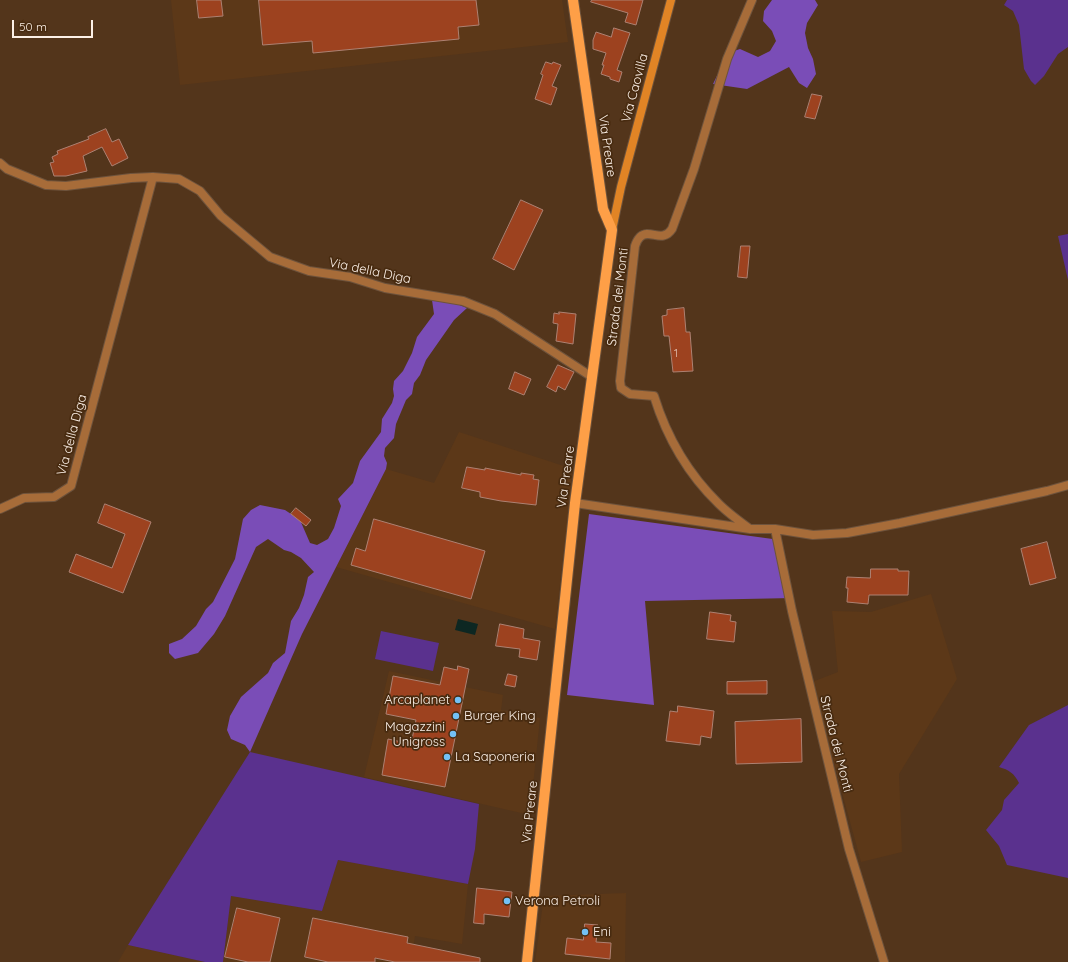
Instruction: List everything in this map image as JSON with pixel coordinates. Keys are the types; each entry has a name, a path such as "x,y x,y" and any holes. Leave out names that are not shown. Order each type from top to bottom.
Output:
{"main road":[{"name":"Via Preare","path":"527,962 575,503 587,425 612,230 603,209 573,0"},
{"name":"Via Caovilla","path":"612,230 621,187 671,0"}],"street":[{"name":"Strada dei Monti","path":"750,529 719,504 695,478 676,450 666,430 654,396 630,394 621,388 620,381 635,246 640,237 646,234 663,236 668,234 672,229 694,169 727,58 752,0"},
{"name":"Via della Diga","path":"0,163 7,169 46,185 66,186 153,177 178,179 200,191 221,216 270,257 309,270 350,277 385,288 463,301 495,314 592,377"},
{"name":"Via della Diga","path":"0,509 24,498 54,497 71,486 153,177"},
{"path":"575,503 750,529 775,529 813,535 847,534 1032,495 1068,485"},
{"name":"Strada dei Monti","path":"775,529 792,611 849,849 884,962"}],"shaded area":[{"path":"171,0 562,0 568,42 180,85"},
{"path":"772,0 815,0 818,5 807,23 805,33 816,74 807,88 799,83 789,67 747,89 713,84 728,53 740,49 758,57 770,51 776,41 772,31 763,21 764,11"},
{"path":"1007,0 1068,0 1068,47 1058,54 1044,76 1035,85 1024,69 1019,25 1013,11 1004,5"},
{"path":"1068,234 1068,280 1058,236"},
{"path":"432,300 457,304 467,308 454,320 426,360 420,375 414,383 412,394 406,400 396,424 394,438 385,448 384,456 387,463 386,469 302,634 250,752 245,745 231,739 227,730 230,716 241,697 268,673 273,663 285,653 291,621 299,608 308,577 314,572 301,558 284,550 268,539 256,547 225,616 214,634 198,653 175,659 169,653 169,644 182,639 196,626 206,609 213,602 235,559 243,519 251,510 260,505 285,510 300,520 310,543 317,545 328,539 334,528 341,506 338,499 353,483 360,461 381,432 382,419 392,403 394,396 394,381 403,371 412,353 417,337 434,314"},
{"path":"459,432 573,469 555,629 336,567 386,469 434,483"},
{"path":"589,514 780,540 793,598 645,601 654,705 567,695"},
{"path":"931,594 957,679 899,774 902,852 861,862 812,682 838,672 832,611 871,612"},
{"path":"381,631 439,643 433,671 375,659"},
{"path":"389,671 503,695 501,710 540,718 530,815 364,777"},
{"path":"1068,705 1068,878 1007,865 999,846 986,830 1002,810 1004,800 1019,783 1011,772 999,767 1029,725"},
{"path":"250,752 479,804 475,849 468,884 338,860 322,911 231,896 223,962 205,962 128,945"},
{"path":"338,860 468,884 462,944 415,936 411,962 223,962 231,896 322,911"},
{"path":"626,893 625,962 535,962 544,896"},
{"path":"128,945 205,962 118,962"}],"water":[{"path":"458,619 478,624 475,635 455,630"}],"building":[{"path":"197,0 221,0 223,16 199,18"},
{"path":"259,0 476,0 479,25 458,27 459,39 313,53 312,41 263,45"},
{"path":"592,0 643,0 636,25 625,22 628,13 591,2"},
{"path":"614,28 630,33 617,70 622,72 619,82 601,74 606,53 593,49 593,40 596,32 611,37"},
{"path":"546,62 552,64 553,62 561,65 552,86 557,88 551,105 535,99 543,75 541,74"},
{"path":"812,94 822,96 815,119 805,117"},
{"path":"106,129 112,142 119,139 128,158 112,166 102,147 83,156 87,171 66,176 54,176 50,163 54,162 52,157 58,154 57,151 89,139 88,137"},
{"path":"521,200 543,210 514,270 493,259"},
{"path":"741,246 750,246 747,278 738,277"},
{"path":"684,308 686,332 690,332 693,371 673,372 669,336 664,336 662,316 667,315 667,310"},
{"path":"559,312 576,314 573,344 556,341 558,324 553,323 554,313 559,314"},
{"path":"558,365 574,372 565,390 558,386 556,392 547,387"},
{"path":"515,372 531,379 524,395 509,389"},
{"path":"467,467 485,470 485,468 521,475 521,473 534,475 533,479 539,480 536,505 480,497 480,492 462,488"},
{"path":"105,504 151,522 123,593 69,572 76,554 112,568 125,534 98,523"},
{"path":"296,508 311,520 306,526 291,514"},
{"path":"374,519 485,551 471,599 351,565 356,548 365,551"},
{"path":"1047,542 1056,578 1030,585 1021,549"},
{"path":"871,569 898,569 898,571 909,571 908,595 869,595 868,604 847,602 847,577 870,578"},
{"path":"710,612 731,615 730,621 736,622 734,642 707,639"},
{"path":"500,624 524,629 523,638 540,641 537,660 519,657 520,649 496,646"},
{"path":"458,666 469,669 445,787 382,775 388,739 411,744 416,720 386,714 393,676 440,685 444,667 457,670"},
{"path":"508,674 517,676 515,687 505,685"},
{"path":"767,681 767,694 727,694 727,682"},
{"path":"678,706 714,711 711,738 701,736 700,745 666,741 670,711 677,712"},
{"path":"801,719 802,762 736,764 735,722"},
{"path":"477,888 512,892 509,917 484,914 484,924 474,923"},
{"path":"237,908 280,918 270,962 248,962 225,957"},
{"path":"313,918 408,937 407,943 480,958 480,962 395,962 375,958 375,962 328,962 305,957"},
{"path":"585,924 598,925 596,942 611,943 610,959 565,954 567,938 583,940"}],"place":[{"name":"Arcaplanet","path":"458,700"},
{"name":"Burger King","path":"456,716"},
{"name":"Magazzini Unigross","path":"453,734"},
{"name":"La Saponeria","path":"447,757"},
{"name":"Verona Petroli","path":"507,901"},
{"name":"Eni","path":"585,932"}]}
